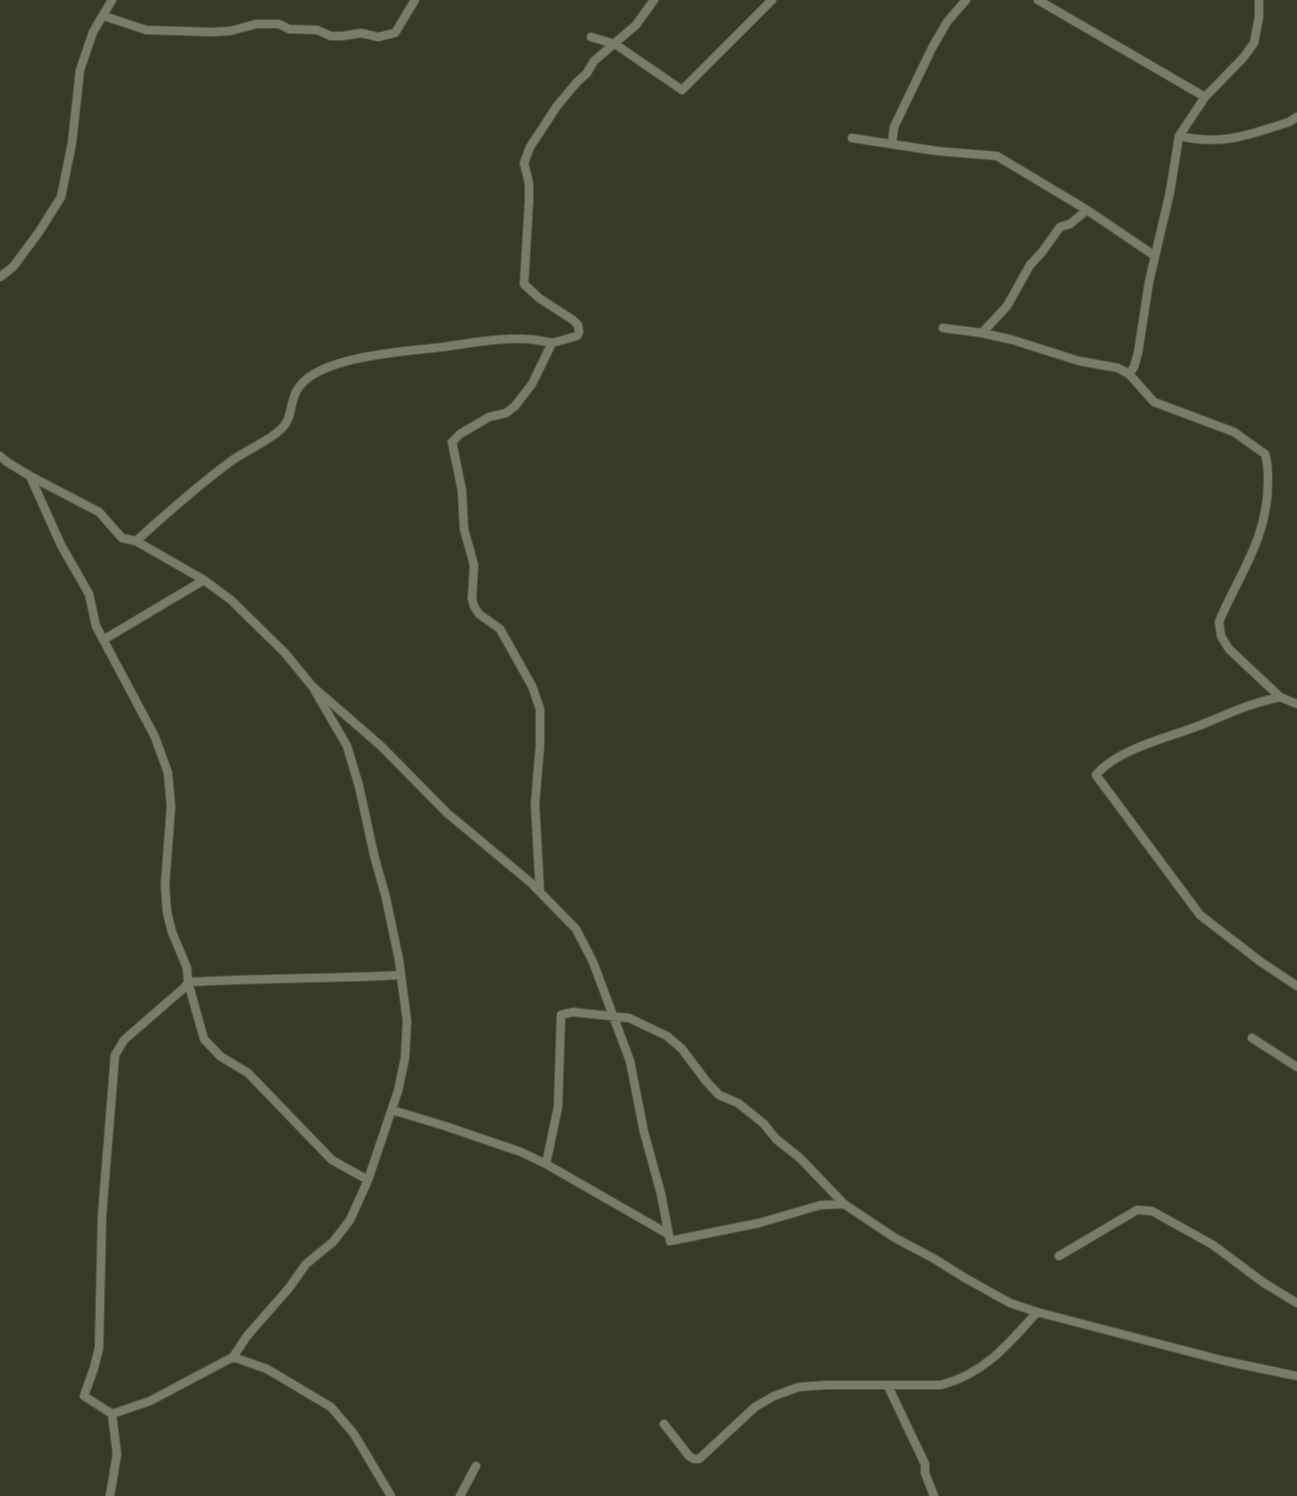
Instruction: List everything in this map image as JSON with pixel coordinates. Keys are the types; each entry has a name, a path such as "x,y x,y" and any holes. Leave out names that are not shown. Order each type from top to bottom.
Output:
{"street":[{"path":"0,277 13,267 61,197 72,143 80,70 93,32 112,0"},
{"path":"104,15 146,30 211,32 230,31 256,24 279,24 289,29 317,30 332,36 361,33 378,37 394,33 415,0"},
{"path":"136,541 225,466 280,430 288,419 291,399 297,389 312,375 324,369 368,357 490,341 522,339 552,343 576,336 579,328 573,320 539,298 524,284 529,183 524,163 530,147 557,106 587,73 594,61 636,25 654,0"},
{"path":"591,37 615,44 682,90 772,0"},
{"path":"892,143 894,127 932,48 947,22 966,0"},
{"path":"1038,0 1206,97"},
{"path":"1129,374 1136,360 1179,136 1206,97 1254,43 1259,17 1259,0"},
{"path":"1179,136 1198,141 1231,140 1289,122 1297,117"},
{"path":"852,138 937,151 997,156 1087,210 1155,256"},
{"path":"982,333 1007,306 1030,265 1060,227 1070,224 1087,210"},
{"path":"943,328 982,333 1046,349 1080,361 1118,368 1129,374 1154,402 1233,432 1265,453 1268,474 1265,518 1219,626 1221,636 1229,649 1280,697 1297,704"},
{"path":"540,892 535,804 540,746 540,709 532,687 500,629 479,614 474,606 472,599 474,565 464,529 461,484 452,446 453,440 460,434 489,417 506,413 515,406 532,384 552,343"},
{"path":"0,456 30,476 99,512 122,538 136,541 204,580 248,616 285,653 312,686 347,746 351,759 386,898 401,975 407,1021 407,1041 402,1073 392,1110 368,1180 346,1227 333,1242 306,1264 232,1357 150,1401 112,1414"},
{"path":"30,476 61,545 89,594 96,626 155,737 168,773 171,807 165,885 167,912 172,932 187,968 188,982 204,1039 220,1056 248,1073 332,1160 368,1180"},
{"path":"103,640 204,580"},
{"path":"312,686 381,746 457,822 540,892 580,934 615,1016 630,1061 670,1241 759,1223 821,1205 844,1204"},
{"path":"1280,697 1254,702 1200,726 1159,739 1126,753 1101,769 1096,775 1200,915 1253,957 1297,986"},
{"path":"112,1414 84,1396 99,1347 102,1216 115,1055 124,1040 178,994 188,982 401,975"},
{"path":"546,1164 558,1107 560,1016 573,1012 635,1020 675,1042 719,1095 738,1103 764,1124 776,1139 800,1158 844,1204 895,1238 1010,1303 1225,1361 1297,1376"},
{"path":"1252,1038 1297,1067"},
{"path":"392,1110 505,1146 546,1164 668,1234"},
{"path":"1059,1256 1137,1210 1152,1211 1213,1245 1264,1283 1297,1303"},
{"path":"664,1424 689,1456 699,1459 755,1407 774,1396 799,1388 941,1385 960,1380 1006,1348 1037,1312"},
{"path":"232,1357 267,1369 331,1407 354,1434 391,1496"},
{"path":"888,1386 925,1464 934,1496"},
{"path":"110,1496 117,1454 112,1414"},
{"path":"460,1496 476,1466"}]}
